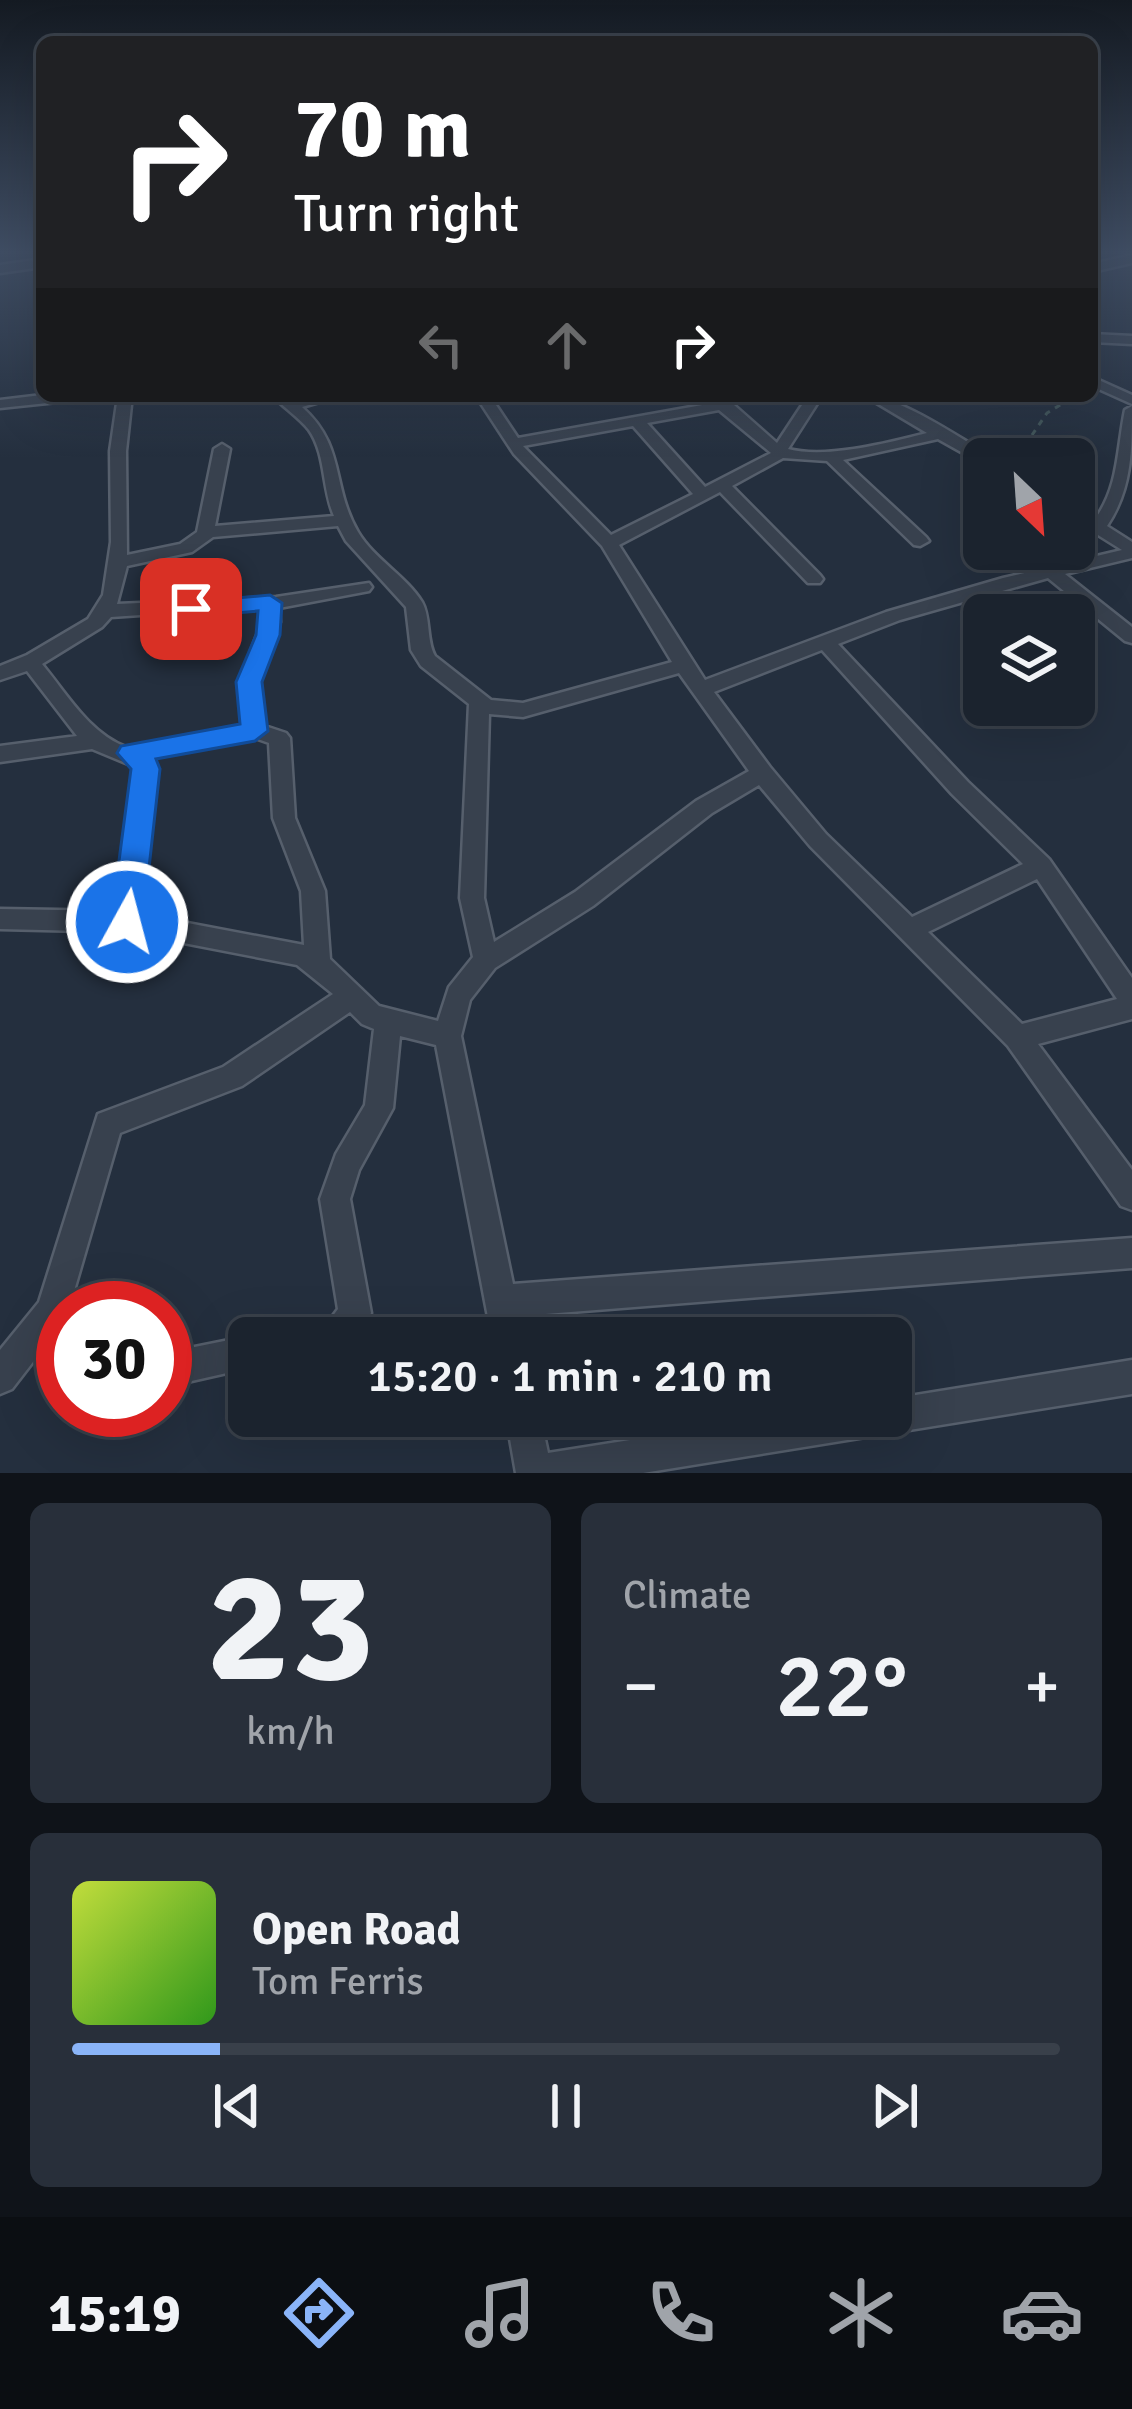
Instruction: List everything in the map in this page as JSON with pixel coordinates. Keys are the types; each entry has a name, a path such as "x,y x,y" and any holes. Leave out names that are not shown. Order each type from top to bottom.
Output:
{"street":[{"path":"1098,338 1132,340"},
{"path":"1098,385 1132,400"},
{"path":"0,404 36,400"},
{"path":"0,673 32,664 88,628 105,611 118,562 116,464 123,402"},
{"path":"288,402 314,426 325,446 333,495 362,551 415,606 421,650 428,661 494,711 523,710 684,665"},
{"path":"487,402 514,443 609,543 684,665 762,773 818,840 1017,1037 1132,1195"},
{"path":"609,543 763,467 780,452 811,402"},
{"path":"884,402 963,445"},
{"path":"514,443 686,403 726,407 780,452 798,457 944,433"},
{"path":"1132,410 1124,443 1122,496 1096,527 1132,551"},
{"path":"635,418 701,494"},
{"path":"205,533 222,449"},
{"path":"828,454 920,541"},
{"path":"722,484 814,579"},
{"path":"118,562 189,547 205,533 345,520"},
{"path":"702,689 892,616 1132,551"},
{"path":"1051,572 1132,637"},
{"path":"105,611 271,604 363,587"},
{"path":"255,731 249,682 268,635 271,604"},
{"path":"826,644 946,774 1041,866 1132,1003 1017,1037"},
{"path":"32,664 95,741"},
{"path":"479,700 472,898 486,960"},
{"path":"130,753 255,731 276,735 281,744 284,818 314,891 318,964"},
{"path":"0,754 95,741 141,757 146,769 127,922"},
{"path":"504,1317 448,1036 458,995 486,960 584,899 704,808 762,773"},
{"path":"910,929 1041,866"},
{"path":"0,919 127,922 303,956 318,964 360,1009 388,1023 448,1036"},
{"path":"0,1376 52,1311 107,1124 232,1077 349,998"},
{"path":"352,1317 335,1199 346,1164 379,1108 388,1023"},
{"path":"501,1301 1132,1253"},
{"path":"192,1364 228,1356"},
{"path":"912,1412 1132,1377"},
{"path":"527,1437 534,1473 759,1437"}],"path":[{"path":"1032,435 1047,413 1065,402"}],"route":[{"path":"127,922 146,769 141,757 130,753 255,731 249,682 268,635 270,603 191,609"}]}
